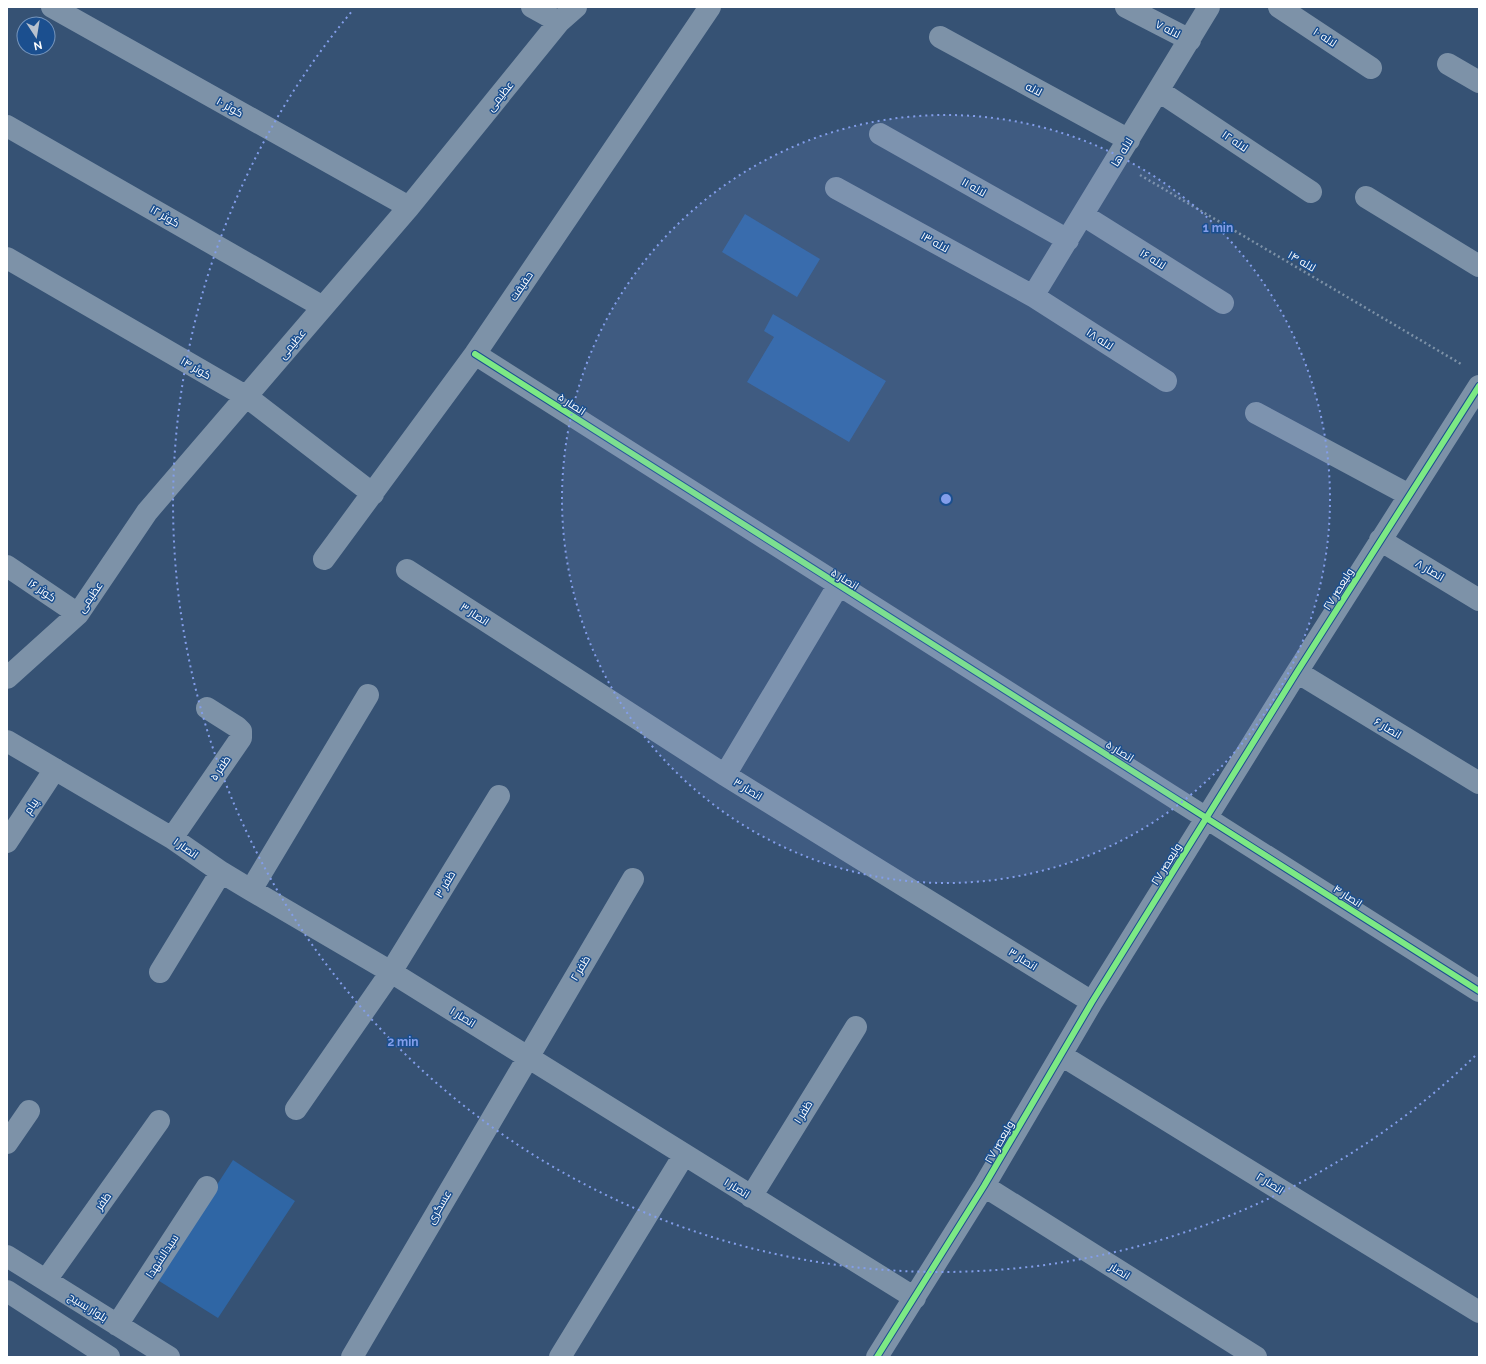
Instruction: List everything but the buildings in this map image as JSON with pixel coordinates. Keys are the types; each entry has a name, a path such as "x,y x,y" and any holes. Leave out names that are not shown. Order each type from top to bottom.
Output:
{"street":[{"name":"کوثر ۱۰","path":"52,7 409,207"},
{"path":"532,7 560,22"},
{"name":"عظیمی","path":"7,678 78,614 147,512 247,398 409,207 560,22 576,7"},
{"name":"حقیقت","path":"324,559 475,354 710,7"},
{"name":"لاله ۷","path":"1126,7 1190,40"},
{"name":"لاله ها","path":"1033,296 1210,7"},
{"name":"لاله ۱۰","path":"1279,7 1371,68"},
{"name":"لاله","path":"940,37 1129,140"},
{"path":"1448,64 1479,82"},
{"name":"لاله ۱۲","path":"1159,91 1311,192"},
{"name":"کوثر ۱۲","path":"7,126 323,307"},
{"name":"لاله ۱۱","path":"880,134 1068,240"},
{"name":"لاله ۱۳","path":"836,188 1033,296"},
{"path":"1366,197 1479,266"},
{"name":"لاله ۱۶","path":"1084,215 1223,303"},
{"name":"کوثر ۱۴","path":"7,258 247,398 373,494"},
{"name":"لاله ۱۸","path":"1033,296 1166,381"},
{"name":"انصار ۵","path":"475,354 838,586 1207,817"},
{"name":"ولیعصر ۲۷","path":"878,1357 984,1186 1092,1002 1297,672 1479,386"},
{"path":"1256,413 1409,495"},
{"name":"انصار ۸","path":"1380,540 1479,600"},
{"name":"کوثر ۱۶","path":"7,566 78,614"},
{"name":"انصار ۳","path":"407,570 725,775 1092,1002"},
{"path":"725,775 838,586"},
{"name":"انصار ۶","path":"1297,672 1479,784"},
{"path":"251,890 368,695"},
{"name":"ظفر ۵","path":"172,838 241,738 241,731 237,727 207,708"},
{"name":"انصار ۱","path":"7,741 172,838 221,872 392,972 915,1298"},
{"name":"پیام","path":"7,842 55,770"},
{"name":"ظفر ۳","path":"296,1109 392,972 499,796"},
{"name":"انصار ۴","path":"1207,817 1479,991"},
{"path":"160,972 221,872"},
{"name":"ظفر ۲","path":"527,1057 633,879"},
{"name":"ظفر ۱","path":"751,1197 856,1027"},
{"name":"انصار ۲","path":"1061,1055 1479,1312"},
{"name":"عسگری","path":"352,1357 527,1057"},
{"path":"7,1143 29,1111"},
{"name":"ظفر","path":"46,1280 159,1121"},
{"path":"560,1357 684,1155"},
{"name":"انصار","path":"984,1186 1256,1357"},
{"name":"سیدالشهدا","path":"117,1325 207,1187"},
{"name":"بلوار بسیج","path":"7,1256 169,1357"},
{"path":"7,1292 109,1357"}],"shaded area":[{"path":"745,214 820,259 797,297 722,252"},
{"path":"773,314 886,381 849,442 747,382 774,337 764,331"},
{"path":"233,1160 295,1201 218,1318 156,1279"}],"cycle path":[{"path":"475,354 1479,991"},
{"path":"877,1357 984,1186 1092,1002 1297,672 1479,386"}]}
